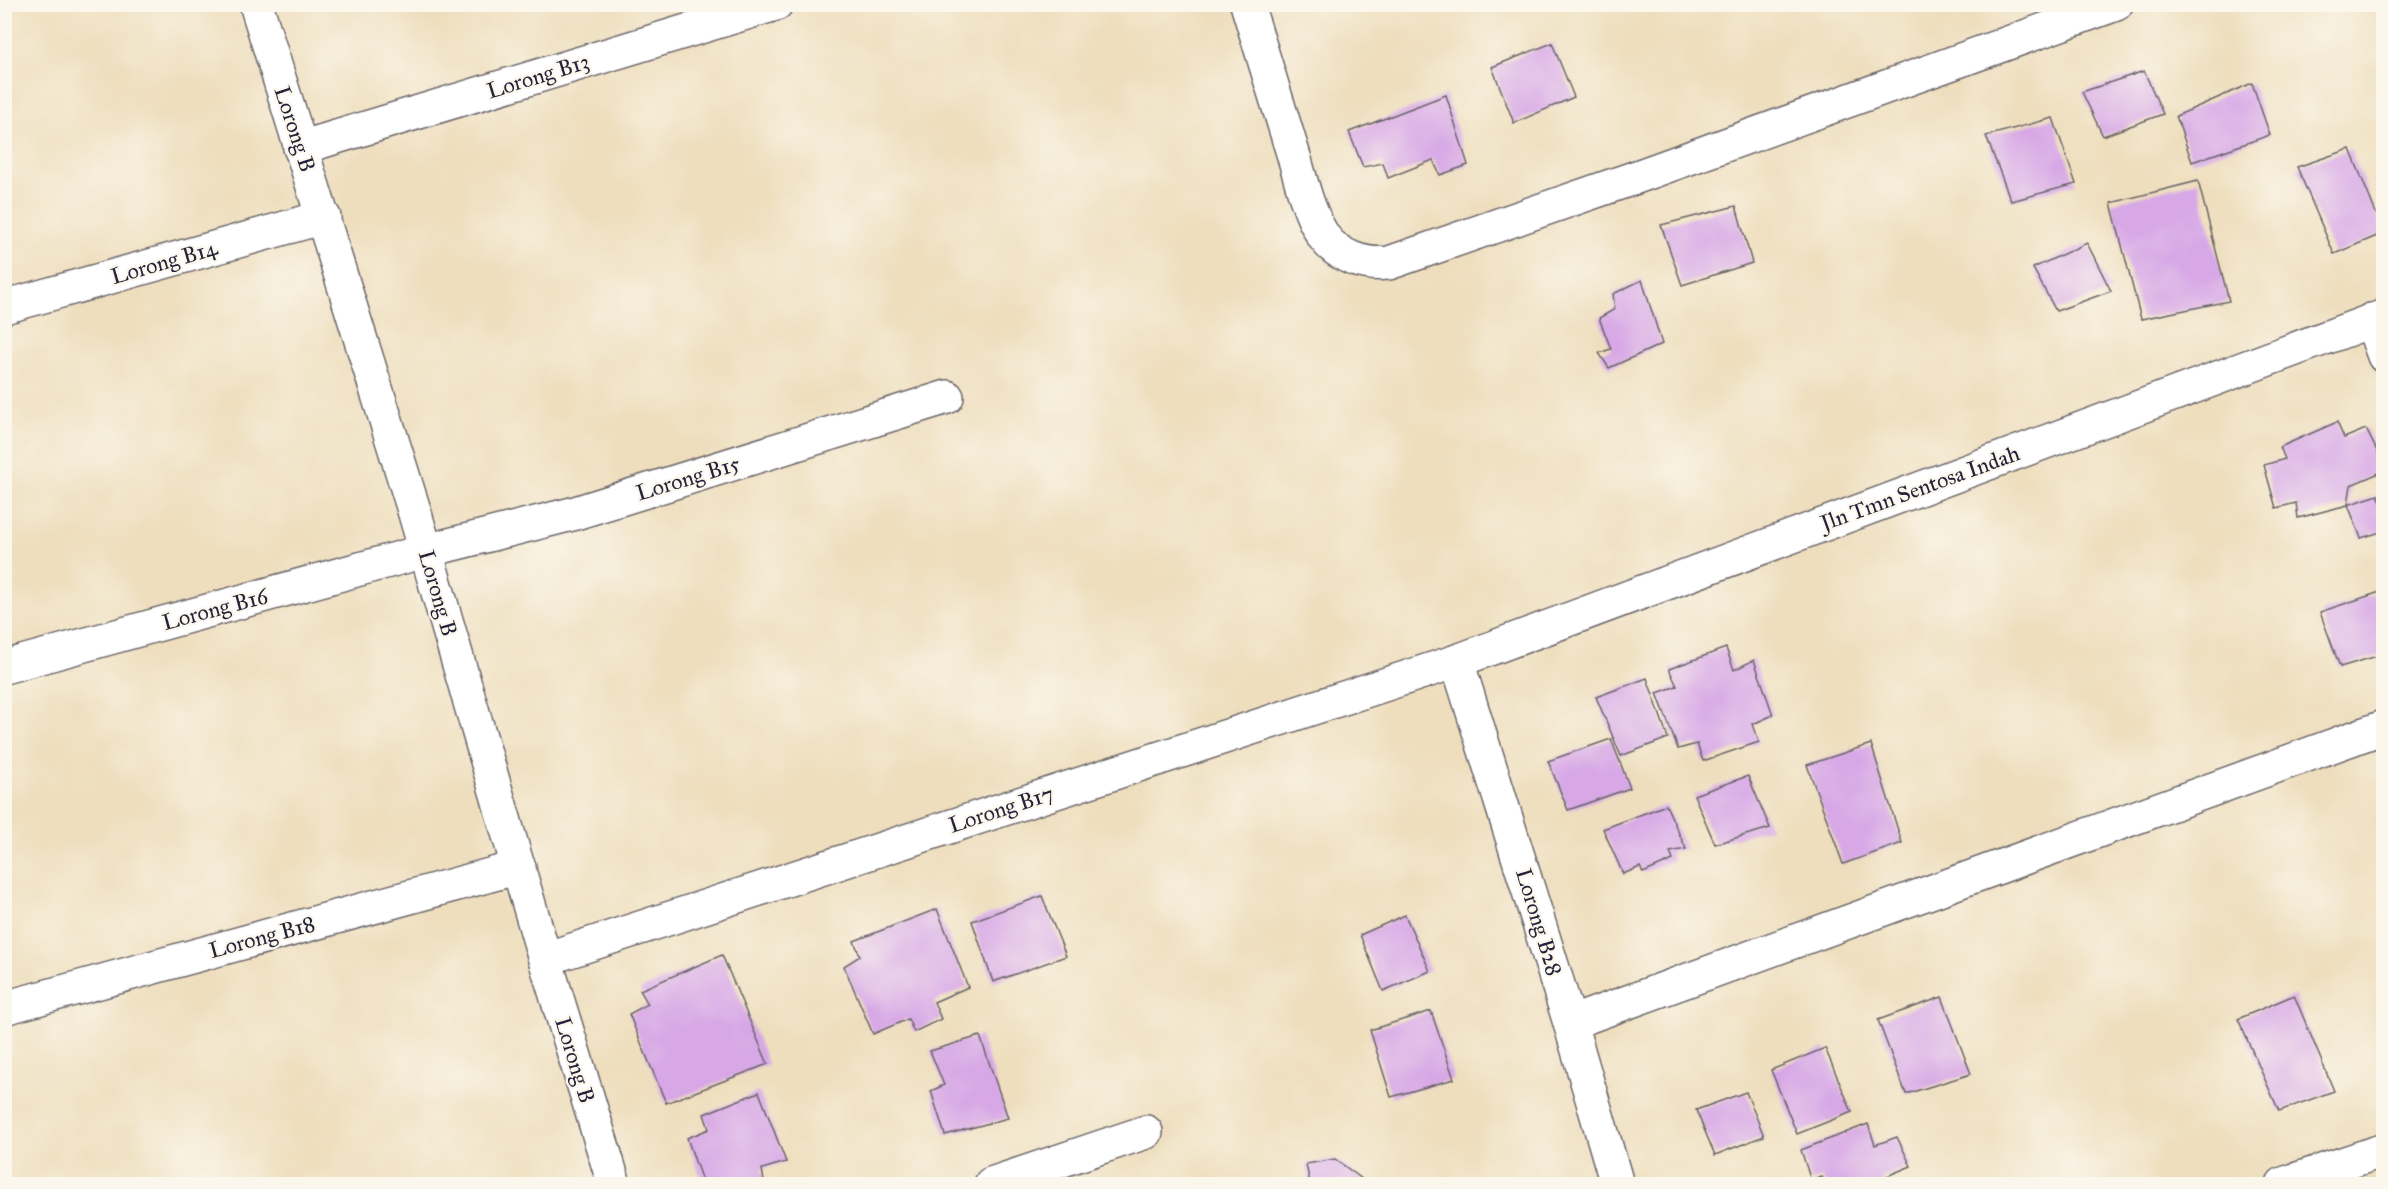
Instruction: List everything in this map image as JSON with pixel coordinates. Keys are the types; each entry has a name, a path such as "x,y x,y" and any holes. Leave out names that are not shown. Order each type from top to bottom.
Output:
{"street":[{"name":"Lorong B","path":"256,4 300,148 324,217 519,867 606,1183"},
{"name":"Lorong B13","path":"300,148 776,4"},
{"path":"1247,4 1309,205 1324,237 1339,252 1376,264 1389,263 1620,183 2116,4"},
{"name":"Lorong B14","path":"4,307 324,217"},
{"path":"2377,318 2384,356"},
{"name":"Jln Tmn Sentosa Indah","path":"1457,661 2377,318"},
{"name":"Lorong B15","path":"425,551 572,514 947,397"},
{"name":"Lorong B16","path":"4,667 425,551"},
{"name":"Lorong B17","path":"545,959 1457,661"},
{"name":"Lorong B28","path":"1457,661 1570,1023 1617,1185"},
{"path":"1570,1023 2384,727"},
{"name":"Lorong B18","path":"4,1008 519,867"},
{"path":"991,1185 1146,1132"},
{"path":"2283,1185 2384,1150"}],"building":[{"path":"1552,43 1574,97 1514,123 1492,67"},
{"path":"2144,71 2163,114 2103,136 2082,92"},
{"path":"2252,83 2270,135 2192,162 2176,116"},
{"path":"1446,95 1468,165 1440,175 1433,160 1388,178 1383,163 1363,167 1349,132"},
{"path":"2053,118 2076,184 2011,201 1986,136"},
{"path":"2350,149 2384,233 2334,254 2297,167"},
{"path":"2198,181 2229,301 2141,319 2111,203"},
{"path":"1736,206 1752,263 1682,285 1661,225"},
{"path":"2087,243 2111,291 2056,311 2033,268"},
{"path":"1642,280 1662,344 1609,368 1599,353 1611,349 1599,318 1615,309 1613,294"},
{"path":"2337,422 2344,438 2366,429 2384,465 2384,471 2351,485 2348,505 2298,518 2296,503 2276,508 2264,465 2285,459 2280,447"},
{"path":"2378,495 2384,509 2384,531 2361,538 2348,505"},
{"path":"2380,592 2384,606 2384,654 2340,667 2320,612"},
{"path":"1726,648 1734,670 1754,660 1773,715 1753,724 1759,742 1703,761 1697,744 1678,749 1657,693 1677,686 1669,669"},
{"path":"1647,678 1668,738 1621,756 1596,697"},
{"path":"1611,739 1630,788 1568,810 1548,761"},
{"path":"1871,744 1902,843 1843,864 1807,765"},
{"path":"1748,776 1770,828 1715,844 1694,795"},
{"path":"1666,805 1686,849 1670,852 1673,860 1643,873 1640,867 1623,874 1603,829"},
{"path":"1042,896 1066,956 993,982 972,921"},
{"path":"937,909 968,987 934,1002 941,1019 914,1032 908,1019 873,1034 844,966 860,956 854,941"},
{"path":"1405,915 1430,971 1383,991 1360,935"},
{"path":"722,955 768,1064 666,1103 629,1014 648,1004 640,990"},
{"path":"2294,995 2334,1091 2279,1111 2238,1019"},
{"path":"1942,997 1971,1074 1906,1094 1878,1020"},
{"path":"1431,1011 1454,1079 1391,1097 1370,1030"},
{"path":"980,1036 1008,1118 945,1135 931,1091 944,1085 930,1051"},
{"path":"1825,1048 1852,1112 1797,1134 1771,1070"},
{"path":"759,1092 786,1162 762,1169 764,1182 757,1184 703,1184 687,1138 709,1129 704,1114"},
{"path":"1746,1092 1764,1136 1715,1155 1696,1110"},
{"path":"1868,1124 1875,1145 1897,1137 1911,1166 1882,1178 1884,1184 1825,1184 1822,1177 1811,1181 1801,1150"},
{"path":"1335,1159 1367,1184 1310,1184 1306,1164"}]}
